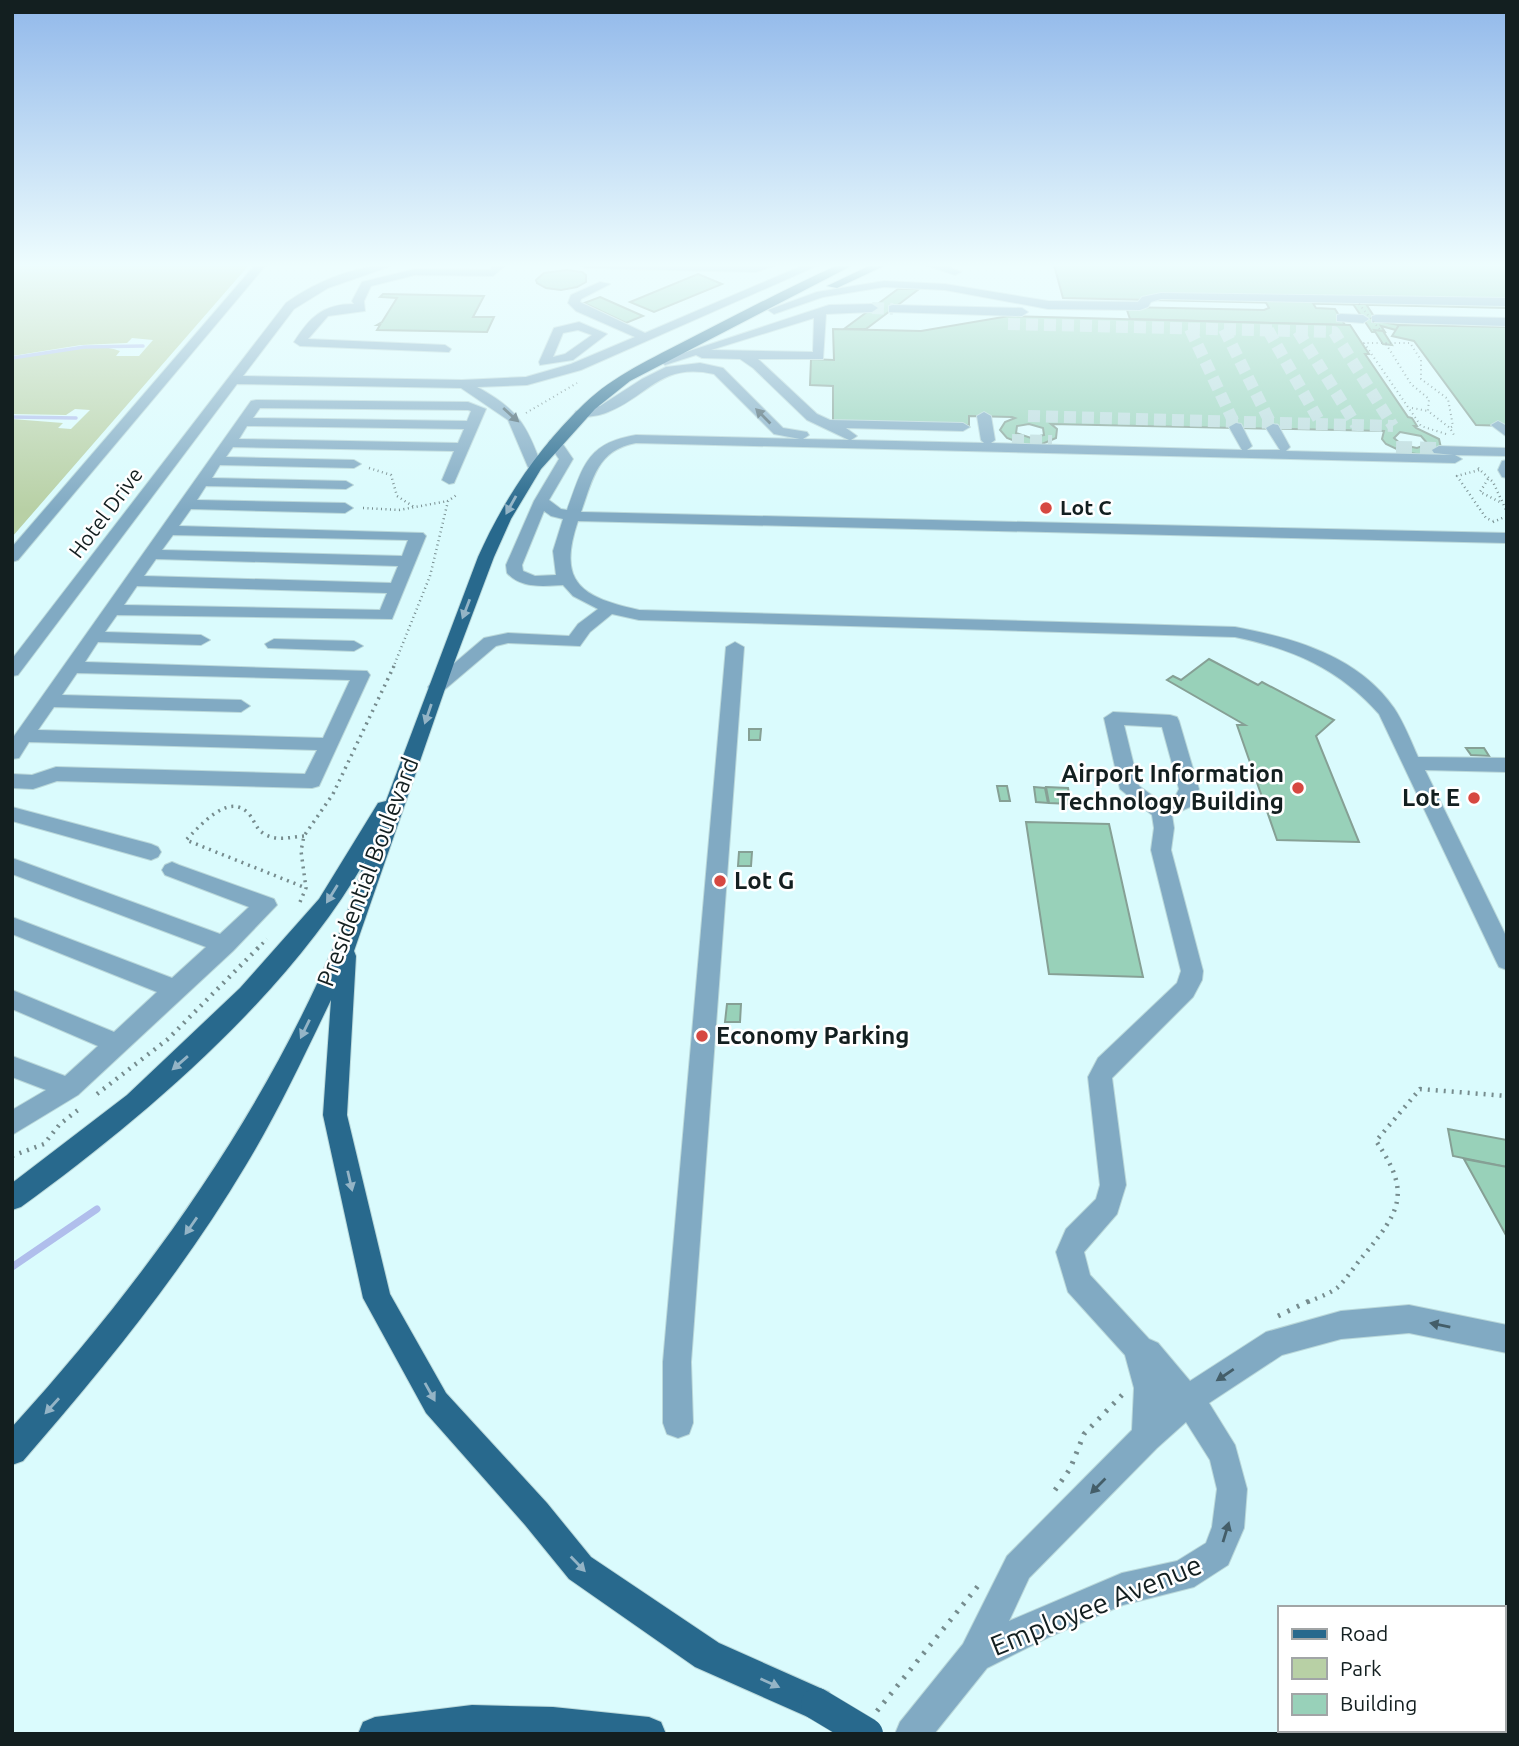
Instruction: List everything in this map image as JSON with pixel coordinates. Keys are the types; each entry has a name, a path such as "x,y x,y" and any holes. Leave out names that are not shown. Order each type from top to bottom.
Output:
{"main road":[{"name":"Presidential Boulevard","path":"12,1450 63,1393 202,1212 282,1077 345,946 486,557 503,519 535,467 581,414 603,395 639,371 692,346"},
{"path":"12,1198 75,1155 205,1042 319,915 407,774"},
{"path":"345,946 335,1115 377,1298 436,1403 536,1514 580,1569 707,1655 817,1704 867,1734"},
{"path":"375,1734 472,1722 553,1724 649,1734"}],"street":[{"path":"12,557 192,346"},
{"name":"Hotel Drive","path":"12,671 259,346"},
{"path":"348,346 398,366 462,384 510,411 516,418 535,467"},
{"path":"462,384 509,383 548,377 626,346"},
{"path":"689,348 695,346"},
{"path":"689,348 743,355 819,356 819,346"},
{"path":"234,380 398,366 445,349"},
{"path":"743,355 758,365 811,417 850,436"},
{"path":"509,383 509,379 526,366 545,362"},
{"path":"581,414 605,409 663,371 686,366 718,371 779,431 791,435 850,436 963,430"},
{"path":"12,752 256,404 468,406 479,409 449,480"},
{"path":"984,416 988,440"},
{"path":"825,424 963,430 988,440 1012,440"},
{"path":"1236,427 1245,446"},
{"path":"1273,428 1292,457"},
{"path":"1455,459 814,451 636,439 615,443 600,452 593,462 561,552 562,569 566,580 588,598 609,608 639,615 1236,632 1283,641 1313,652 1343,668 1369,689 1387,711 1507,961"},
{"path":"1052,441 1245,446 1292,457 1396,449"},
{"path":"229,443 463,447"},
{"path":"555,443 566,459 541,500 514,565 515,573 522,578 566,580"},
{"path":"1439,450 1507,452"},
{"path":"216,461 361,463"},
{"path":"1507,464 1507,474"},
{"path":"202,482 346,485"},
{"path":"541,500 556,513 574,516 1507,538"},
{"path":"187,504 349,507"},
{"path":"114,610 386,615 418,536 169,530"},
{"path":"152,554 408,561"},
{"path":"133,581 397,588"},
{"path":"437,687 490,642 508,638 574,642 584,628 609,608"},
{"path":"95,637 201,640"},
{"path":"274,643 354,646"},
{"path":"678,1423 677,1363 736,647"},
{"path":"12,781 33,782 56,774 312,781 361,676 74,667"},
{"path":"49,701 241,706"},
{"path":"1113,718 1170,722 1189,789 1183,802 1161,812 1130,789 1113,718"},
{"path":"24,736 329,744"},
{"path":"1412,763 1507,765"},
{"name":"Employee Avenue","path":"975,1656 1037,1625 1122,1589 1183,1576 1217,1554 1228,1528 1232,1489 1224,1456 1206,1423 1148,1353 1139,1349 1078,1282 1070,1252 1076,1238 1108,1205 1113,1185 1100,1077 1107,1065 1191,980 1192,971 1161,850 1164,828 1161,812"},
{"path":"12,814 150,852"},
{"path":"12,866 225,945"},
{"path":"12,1124 75,1098 118,1044 266,905 172,870"},
{"path":"12,925 177,990"},
{"path":"12,999 118,1044"},
{"path":"12,1066 75,1098"},
{"path":"1188,1400 1276,1342 1341,1325 1409,1319 1507,1339"},
{"name":"Employee Avenue","path":"1139,1349 1139,1360 1149,1394 1146,1437"},
{"name":"Employee Avenue","path":"912,1734 975,1656 1018,1567 1146,1437 1188,1400"}],"path":[{"path":"1365,346 1388,381 1411,408 1422,428"},
{"path":"1388,346 1411,384 1429,400 1427,411"},
{"path":"1413,346 1421,359 1422,380"},
{"path":"516,418 586,377"},
{"path":"1383,380 1388,381"},
{"path":"1410,380 1422,380 1445,394 1452,403 1453,426 1450,428"},
{"path":"1411,408 1427,411 1450,428 1455,437 1414,426"},
{"path":"361,463 364,468 391,475 397,496 416,509"},
{"path":"1474,463 1489,478 1507,512"},
{"path":"1479,470 1457,476 1486,518 1493,521"},
{"path":"1480,492 1489,478"},
{"path":"349,507 416,509 448,501 466,487"},
{"path":"1468,492 1480,492 1502,503"},
{"path":"297,908 306,888 301,851 304,836 333,794 391,673 430,576 448,501"},
{"path":"304,836 267,836 257,830 250,815 243,809 233,807 222,808 212,814 186,840 306,888"},
{"path":"92,1098 168,1039 270,936"},
{"path":"1272,1321 1336,1289 1391,1222 1396,1213 1398,1186 1393,1169 1376,1141 1420,1089 1507,1096"},
{"path":"12,1156 44,1144 75,1098"}],"green space":[{"path":"12,346 72,346 12,356"},
{"path":"147,346 178,346 12,537 12,419 63,423 58,428 71,429 90,410 75,409 66,415 12,414 12,359 67,349 96,347 120,351 116,356 139,356"}],"building":[{"path":"834,346 1364,346 1369,354 1365,354 1417,426 1414,426 1439,439 1441,448 1423,455 1403,452 1386,444 1382,439 1384,431 1051,424 1057,429 1056,438 1042,444 1023,444 1007,438 1000,430 1005,422 1015,418 1012,417 969,416 969,425 833,422 833,386 810,385 811,359 834,360","holes":["1029,424 1043,428 1044,435 1031,438 1016,433 1017,426","1400,432 1421,436 1428,444 1417,448 1402,445 1394,438"]},
{"path":"1418,346 1507,346 1507,426 1476,425"},
{"name":"Airport Information Technology Building","path":"1209,659 1258,685 1262,682 1334,720 1316,736 1359,842 1277,840 1237,725 1245,725 1167,680 1173,676 1181,680"},
{"path":"749,729 761,729 760,740 749,740"},
{"path":"1466,748 1484,748 1489,756 1471,755"},
{"path":"997,786 1007,786 1010,801 1000,801"},
{"path":"1034,787 1045,788 1048,803 1036,802"},
{"path":"1046,787 1068,788 1071,804 1049,803"},
{"path":"1026,822 1109,824 1143,977 1049,974"},
{"path":"739,852 752,852 751,866 738,866"},
{"path":"727,1004 741,1004 740,1022 725,1022"},
{"path":"1448,1129 1507,1140 1507,1167 1453,1156"},
{"path":"1464,1159 1507,1167 1507,1237"}],"waterway":[{"path":"12,358 84,347 115,346"},
{"path":"12,417 76,418"},
{"path":"12,1267 97,1209"}],"tunnel":[{"path":"1198,346 1233,422"},
{"path":"1233,346 1270,423"},
{"path":"1277,346 1321,424"},
{"path":"1308,346 1356,425"},
{"path":"1343,346 1393,426 1356,425"},
{"path":"1028,416 1233,422"},
{"path":"1233,422 1270,423"},
{"path":"1233,422 1236,427"},
{"path":"1270,423 1356,425"},
{"path":"1270,423 1273,428"},
{"path":"1012,440 1052,441"},
{"path":"1396,449 1439,450"}],"place":[{"name":"Lot C","path":"1046,508"},
{"name":"Airport Information Technology Building","path":"1298,788"},
{"name":"Lot E","path":"1474,798"},
{"name":"Lot G","path":"720,881"},
{"name":"Economy Parking","path":"702,1036"}]}
